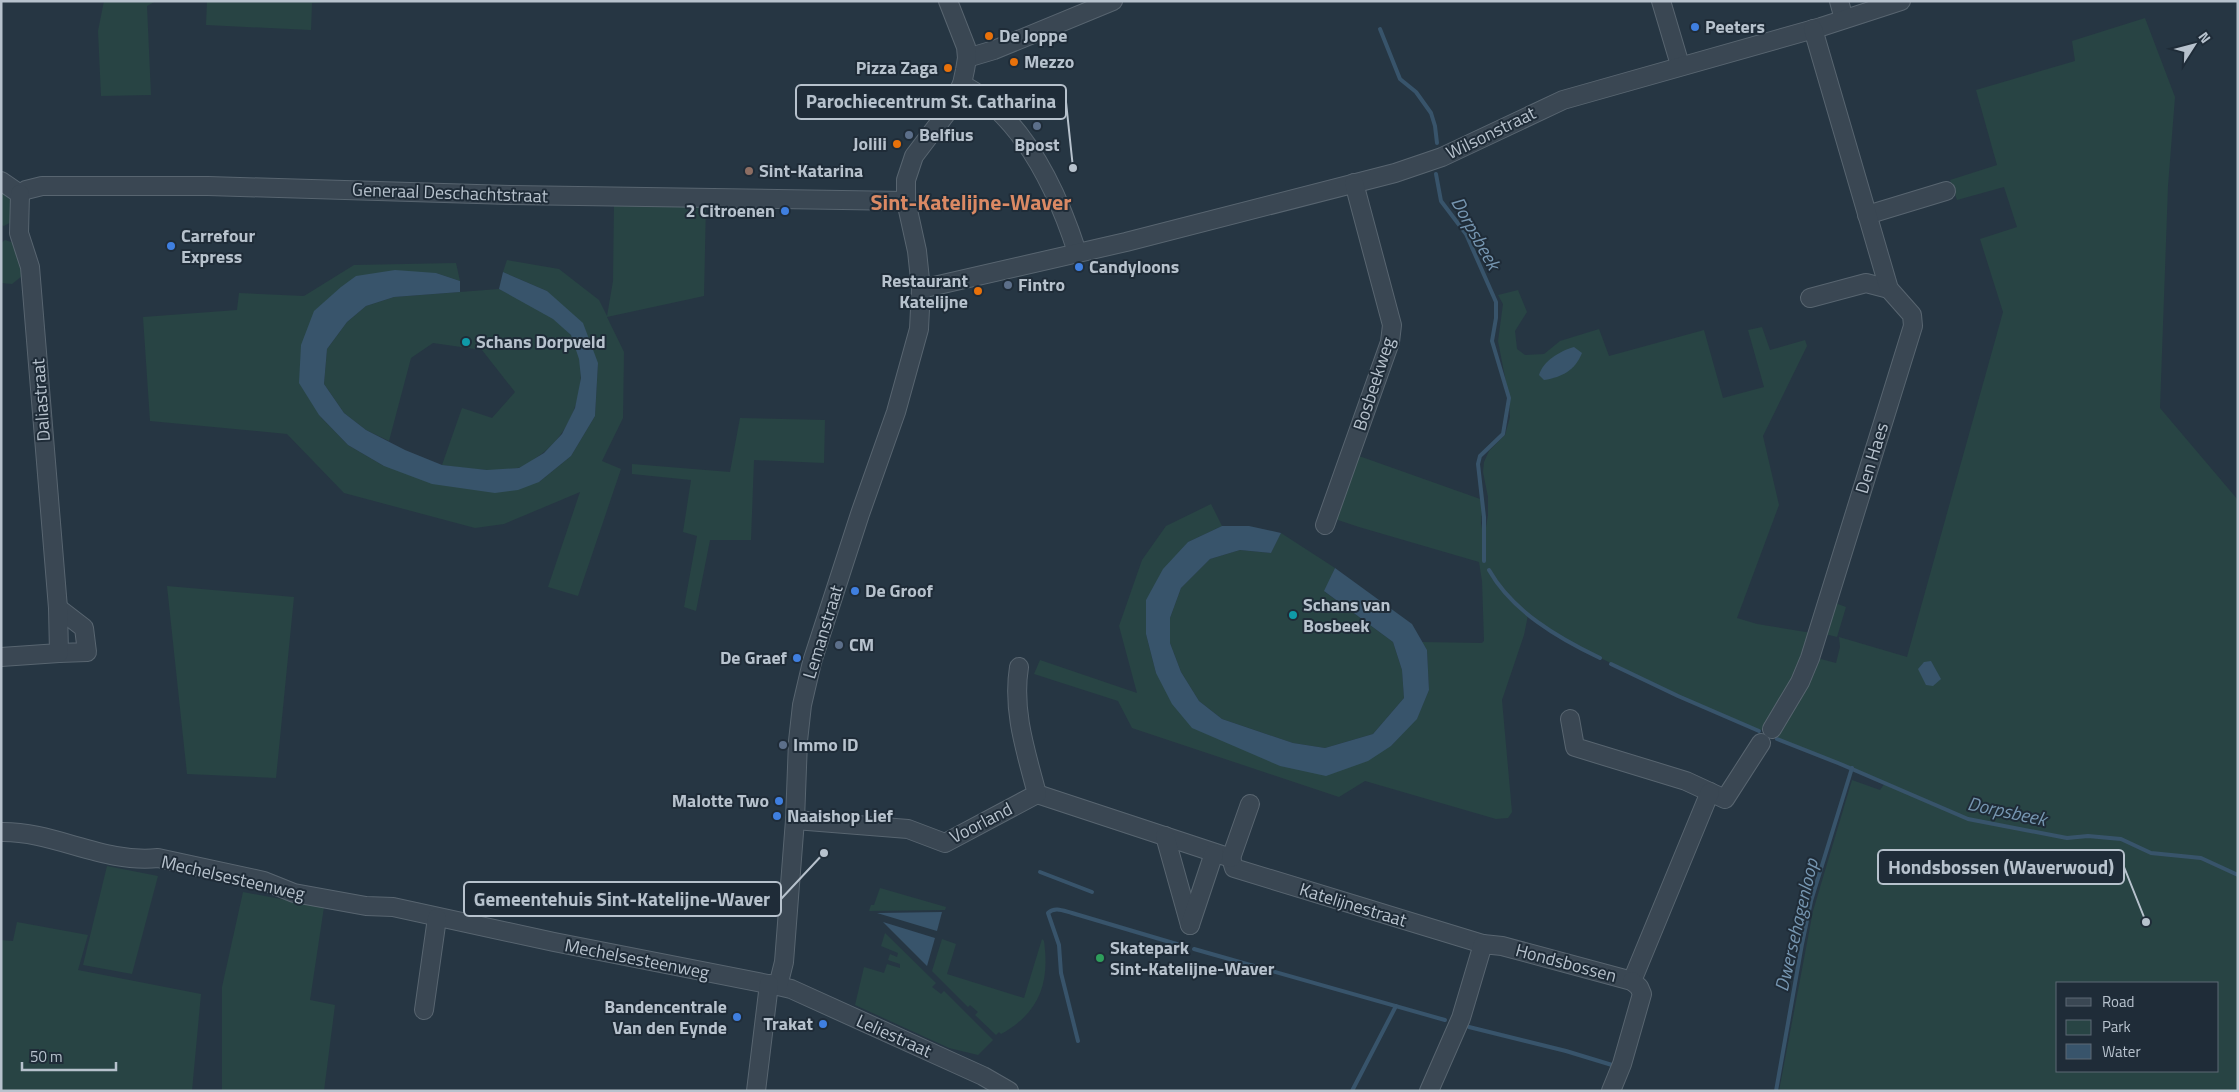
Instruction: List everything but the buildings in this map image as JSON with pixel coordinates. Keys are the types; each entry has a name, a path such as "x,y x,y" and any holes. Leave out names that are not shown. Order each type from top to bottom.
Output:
{"street":[{"path":"948,1 966,47 967,58 994,50 1113,1"},
{"path":"1661,1 1680,66"},
{"path":"1839,1 1844,20"},
{"name":"Wilsonstraat","path":"921,288 1126,242 1395,173 1442,157 1563,100 1844,20 1901,1"},
{"name":"Den Haes","path":"1710,792 1725,799 1800,682 1818,634 1913,326 1912,315 1889,289 1813,29"},
{"name":"Lemanstraat","path":"756,1091 774,985 784,962 802,705 812,662 860,514 896,412 919,329 921,288 917,251 906,202 906,180 914,156 949,110 962,84 967,58"},
{"path":"962,84 990,102 1012,124 1064,214 1077,252"},
{"path":"1,181 20,194"},
{"name":"Bosbeekweg","path":"1325,525 1390,342 1392,325 1354,183"},
{"name":"Generaal Deschachtstraat","path":"20,194 26,190 42,186 208,186 511,195 906,202"},
{"path":"1867,214 1946,191"},
{"name":"Daliastraat","path":"20,194 19,233 31,275 58,608 59,652"},
{"path":"1810,298 1866,283 1889,289"},
{"path":"1,657 59,652 86,652 84,628 58,608"},
{"path":"1019,667 1017,682 1019,728 1037,794"},
{"path":"1570,719 1575,747 1686,781 1710,792"},
{"name":"Hondsbossen","path":"1483,944 1502,946 1632,981 1710,792"},
{"name":"Voorland","path":"795,820 908,829 945,843 1037,794"},
{"name":"Katelijnestraat","path":"1037,794 1222,855 1234,868 1483,944"},
{"path":"1165,836 1190,925 1222,855 1250,804"},
{"name":"Mechelsesteenweg","path":"1,832 15,832 62,841 76,847 140,860 158,858 264,881 294,893 366,906 393,907 437,918 661,964 774,985"},
{"path":"424,1010 437,918"},
{"path":"1428,1091 1461,1018 1483,944"},
{"path":"1611,1091 1622,1064 1642,994 1639,987 1632,981"},
{"name":"Leliestraat","path":"774,985 790,989 960,1065 1009,1091"}],"green space":[{"path":"104,1 156,1 147,6 151,95 101,96 98,31"},
{"path":"207,1 326,2 312,3 311,30 206,25"},
{"path":"2145,18 2175,97 2168,186 2160,408 2238,500 2238,1091 1779,1091 1813,911 1852,780 1880,790 1885,783 1777,739 1785,718 1817,658 1836,663 1840,647 1839,637 1907,657 2003,312 1980,239 2017,227 2004,187 1957,200 1950,180 1997,165 1976,90 2075,61 2072,41"},
{"path":"1,190 12,197 11,222 4,226 1,225"},
{"path":"614,203 706,203 704,296 607,317 624,352 623,418 602,461 621,469 578,596 548,587 580,492 504,524 475,528 344,493 287,434 150,421 143,317 237,310 239,293 304,296 354,265 456,263 460,281 436,273 314,312 319,415 348,445 384,466 539,482 571,456 595,416 598,363 547,291 503,272 507,260 559,269 599,300 607,316 613,281"},
{"path":"5,240 14,243 20,252 22,276 12,284 1,283 1,243"},
{"path":"499,289 538,309 559,323 572,337 578,352 581,369 580,386 570,419 550,447 525,465 499,470 442,465 462,408 492,418 515,392 482,350 433,343 411,358 389,441 366,430 344,413 324,384 327,349 347,322 366,306 394,297"},
{"path":"1518,290 1527,312 1515,331 1517,349 1525,355 1544,354 1560,341 1599,329 1609,356 1704,330 1723,398 1764,387 1748,330 1762,327 1770,350 1805,340 1807,346 1763,436 1779,505 1737,618 1757,624 1812,633 1803,662 1766,728 1759,731 1678,696 1576,646 1528,615 1524,635 1502,700 1512,812 1508,818 1496,819 1365,781 1339,797 1132,728 1118,701 1034,674 1040,660 1137,693 1119,626 1142,560 1166,526 1211,504 1222,526 1188,542 1146,600 1146,634 1156,673 1280,766 1391,746 1417,718 1429,690 1427,650 1422,642 1482,643 1484,641 1482,581 1479,562 1335,519 1359,456 1483,500 1481,523 1484,539 1488,515 1488,497 1483,472 1484,462 1489,451 1505,435 1510,417 1509,398 1498,341 1503,304 1498,295"},
{"path":"740,418 825,420 824,463 754,460 751,540 710,540 696,611 684,607 697,536 683,532 691,480 632,474 632,464 730,472"},
{"path":"1281,533 1335,568 1325,592 1393,642 1402,670 1404,698 1373,734 1325,748 1293,743 1222,719 1199,701 1181,672 1170,643 1170,618 1181,588 1210,559 1240,550 1271,553"},
{"path":"167,586 294,597 276,778 187,774"},
{"path":"1835,603 1846,607 1837,637 1825,634"},
{"path":"107,866 158,876 132,974 83,965"},
{"path":"880,888 946,907 945,910 869,911 871,905 874,905"},
{"path":"243,892 324,907 310,1000 335,1005 324,1091 222,1091 222,987"},
{"path":"17,922 88,935 78,970 201,994 192,1091 1,1091 1,940 13,941"},
{"path":"885,933 936,983 932,987 941,994 944,991 993,1040 978,1055 949,1048 855,1005 864,967 884,973 887,964 900,968 900,964 888,960 890,954 897,957 898,953 881,946"},
{"path":"942,939 956,944 947,974 1024,998 1042,939 1044,941 1045,956 1043,984 1033,1007 1025,1017 1014,1026 996,1035 975,1015 978,1012 970,1005 968,1007 932,971"}],"water":[{"path":"395,270 436,273 460,281 460,292 394,297 366,306 347,322 327,349 324,384 344,413 366,430 405,450 442,465 487,470 519,468 544,453 562,434 575,408 581,378 579,359 571,335 553,319 499,289 503,272 547,291 583,323 598,363 595,416 571,456 539,482 518,490 495,493 432,484 384,466 348,445 319,415 299,383 301,345 314,311 356,276"},
{"path":"1574,347 1582,353 1576,364 1568,372 1544,380 1539,375 1544,365 1553,357"},
{"path":"1222,526 1249,526 1281,533 1271,553 1240,550 1210,559 1181,588 1170,618 1170,643 1181,672 1199,701 1222,719 1293,743 1325,748 1373,734 1404,698 1402,670 1393,642 1324,591 1335,568 1412,624 1427,650 1429,690 1417,719 1391,746 1368,761 1326,776 1280,766 1192,728 1172,704 1156,673 1146,634 1146,600 1163,569 1188,542"},
{"path":"1931,661 1941,679 1933,686 1926,685 1918,669 1924,662"},
{"path":"942,912 937,931 877,913"},
{"path":"883,922 935,938 927,966"}],"waterway":[{"name":"Dorpsbeek","path":"1380,29 1400,79 1416,92 1431,113 1437,143"},
{"name":"Dorpsbeek","path":"1436,174 1441,201 1466,234 1496,302 1496,318 1492,341 1509,398 1503,434 1480,456 1478,464 1484,517 1484,561"},
{"name":"Dorpsbeek","path":"1489,570 1499,585 1523,611 1568,642 1600,658"},
{"name":"Dorpsbeek","path":"1611,664 1678,696 1759,731"},
{"name":"Dorpsbeek","path":"1777,739 1968,819 2067,838 2088,836 2121,839 2151,853 2201,858 2238,875"},
{"name":"Dwersehagenloop","path":"1776,1091 1811,901 1852,768"},
{"path":"1040,872 1092,892"},
{"path":"1078,1041 1061,973 1059,945 1048,913 1057,909 1063,910 1180,945"},
{"path":"1194,949 1445,1020"},
{"path":"1352,1091 1396,1006"},
{"name":"Dwersehagenloop","path":"1469,1027 1566,1051 1612,1065"}],"place":[{"name":"Peeters","path":"1695,27"},
{"name":"De Joppe","path":"989,36"},
{"name":"Mezzo","path":"1014,62"},
{"name":"Pizza Zaga","path":"948,68"},
{"name":"Bpost","path":"1037,126"},
{"name":"Belfius","path":"909,135"},
{"name":"Jolili","path":"897,144"},
{"name":"Parochiecentrum St. Catharina","path":"1073,168"},
{"name":"Sint-Katarina","path":"749,171"},
{"name":"2 Citroenen","path":"785,211"},
{"name":"Carrefour Express","path":"171,246"},
{"name":"Candyloons","path":"1079,267"},
{"name":"Fintro","path":"1008,285"},
{"name":"Restaurant Katelijne","path":"978,291"},
{"name":"Schans Dorpveld","path":"466,342"},
{"name":"De Groof","path":"855,591"},
{"name":"Schans van Bosbeek","path":"1293,615"},
{"name":"CM","path":"839,645"},
{"name":"De Graef","path":"797,658"},
{"name":"Immo ID","path":"783,745"},
{"name":"Malotte Two","path":"779,801"},
{"name":"Naaishop Lief","path":"777,816"},
{"name":"Gemeentehuis Sint-Katelijne-Waver","path":"824,853"},
{"name":"Hondsbossen (Waverwoud)","path":"2146,922"},
{"name":"Skatepark Sint-Katelijne-Waver","path":"1100,958"},
{"name":"Bandencentrale Van den Eynde","path":"737,1017"},
{"name":"Trakat","path":"823,1024"}],"district":[{"name":"Sint-Katelijne-Waver","path":"971,202"}]}
